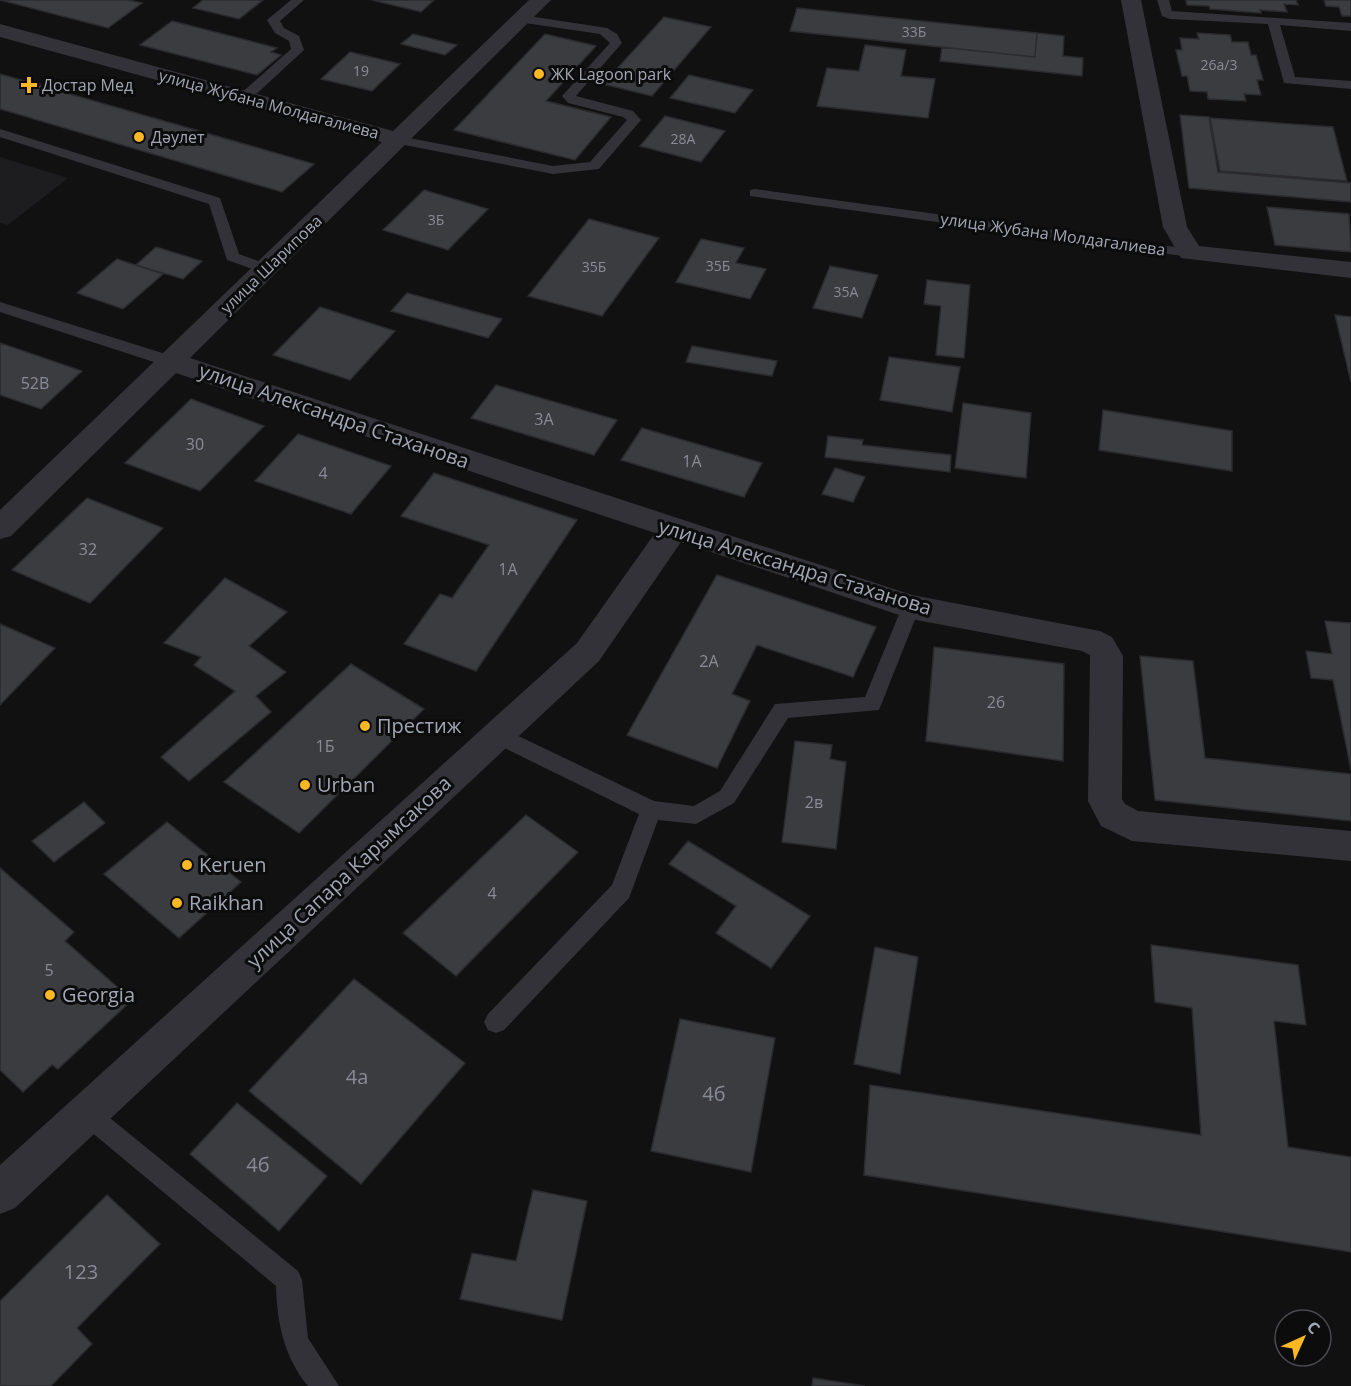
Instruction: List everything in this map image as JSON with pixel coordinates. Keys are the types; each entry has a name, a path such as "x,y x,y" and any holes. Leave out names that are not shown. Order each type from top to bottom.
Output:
{"street":[{"name":"улица Шарипова","path":"0,528 541,0"},
{"path":"1131,0 1175,227 1190,253"},
{"name":"улица Жубана Молдагалиева","path":"0,30 399,140"},
{"name":"улица Жубана Молдагалиева","path":"1190,253 1351,270"},
{"name":"улица Александра Стаханова","path":"169,361 911,607 1089,640 1101,646 1107,656 1105,801 1113,815 1132,826 1351,846"},
{"name":"улица Сапара Карымсакова","path":"0,1193 588,652 674,530"}],"lane":[{"path":"245,97 298,50 295,39 279,30 273,20 298,0"},
{"path":"1163,0 1166,13 1170,15 1351,27"},
{"path":"399,140 553,170 594,166 634,120 628,114 573,100 569,96 616,43 613,37 603,31 522,19"},
{"path":"1273,21 1289,80 1351,85"},
{"path":"0,133 215,201 232,257 267,269"},
{"name":"улица Жубана Молдагалиева","path":"755,193 1190,253"},
{"path":"0,307 169,361"},
{"path":"497,735 651,810 696,815 727,797 782,710 872,704 911,607"},
{"path":"496,1022 621,891 651,810"},
{"path":"86,1113 289,1280 290,1322 306,1365 326,1386"}],"shaded area":[{"path":"0,157 68,178 8,225 0,223"}],"building":[{"path":"0,0 128,0 142,3 108,28"},
{"path":"203,0 263,0 239,19 193,8"},
{"path":"372,0 434,0 421,12"},
{"path":"1186,0 1296,0 1298,5 1284,4 1287,12 1260,10 1261,13 1210,9 1209,6 1187,5"},
{"path":"1324,0 1351,0 1351,16 1342,16 1339,7 1326,6"},
{"path":"797,8 1037,33 1035,57 790,31"},
{"path":"664,17 711,27 652,96 603,84"},
{"path":"172,21 277,48 271,52 281,55 257,75 140,45"},
{"path":"1037,33 1064,36 1063,56 1083,58 1082,76 940,61 942,47 1035,57"},
{"path":"1197,33 1230,35 1232,42 1248,42 1251,55 1256,55 1263,80 1257,80 1261,95 1244,94 1246,101 1208,99 1207,92 1190,91 1187,76 1182,76 1176,50 1182,50 1180,38 1199,39"},
{"path":"413,34 457,45 445,55 401,44"},
{"name":"ЖК Lagoon park","path":"545,34 596,46 546,101 611,117 575,160 454,130"},
{"path":"865,45 906,50 901,76 935,79 928,118 817,106 827,68 859,71"},
{"path":"350,52 400,64 372,91 321,79"},
{"path":"0,74 314,164 282,192 0,109"},
{"path":"689,75 753,90 735,113 670,98"},
{"path":"1180,115 1209,117 1218,172 1351,183 1351,202 1189,188"},
{"path":"665,116 725,131 701,162 640,146"},
{"path":"1210,118 1333,127 1347,181 1220,171"},
{"path":"424,190 488,209 448,250 383,230"},
{"path":"1267,207 1349,214 1351,252 1275,245"},
{"path":"589,219 659,238 602,316 528,296"},
{"path":"701,239 744,248 736,263 766,269 750,299 676,282"},
{"path":"156,247 202,261 183,279 136,265"},
{"path":"117,259 163,274 123,309 77,293"},
{"path":"830,266 878,275 862,318 813,308"},
{"path":"927,280 970,285 964,358 936,355 941,306 924,304"},
{"path":"407,293 502,319 488,338 391,311"},
{"path":"320,307 395,331 350,380 273,355"},
{"path":"1335,315 1351,317 1351,382"},
{"path":"0,343 82,371 41,409 0,395"},
{"path":"692,346 777,361 772,376 686,362"},
{"path":"889,357 960,367 952,412 880,400"},
{"path":"496,385 617,420 594,455 471,418"},
{"path":"191,399 264,426 200,491 125,463"},
{"path":"963,403 1031,413 1026,478 955,468"},
{"path":"1103,410 1232,431 1232,471 1099,450"},
{"path":"642,428 762,463 744,497 621,460"},
{"path":"298,434 391,466 351,514 255,481"},
{"path":"828,436 863,440 862,445 951,455 950,472 825,457"},
{"path":"835,468 865,477 853,502 822,494"},
{"path":"434,473 577,520 476,671 404,644 440,594 452,598 489,545 401,516"},
{"path":"87,498 163,528 90,603 12,570"},
{"path":"717,575 876,627 853,677 757,645 732,694 750,701 717,768 627,735"},
{"path":"225,578 287,612 249,646 286,672 256,696 271,712 189,781 161,757 235,691 194,665 201,657 164,643"},
{"path":"1325,621 1351,623 1351,770 1333,680 1311,678 1306,651 1332,654"},
{"path":"0,624 55,648 0,705"},
{"path":"934,647 1064,664 1063,761 926,741"},
{"path":"1140,656 1193,661 1205,758 1351,774 1351,821 1155,800"},
{"path":"351,664 424,709 299,833 224,782"},
{"path":"795,741 832,745 830,759 846,762 836,849 782,842"},
{"path":"84,802 105,823 54,862 32,841"},
{"path":"526,815 578,852 456,976 403,933"},
{"path":"167,822 241,882 179,938 104,874"},
{"path":"688,841 810,916 771,968 716,933 736,906 669,864"},
{"path":"0,868 74,932 65,941 132,1000 58,1069 52,1065 23,1092 0,1070"},
{"path":"1151,945 1298,965 1306,1025 1274,1021 1288,1147 1351,1157 1351,1252 864,1175 870,1085 1201,1135 1192,1008 1155,1002"},
{"path":"875,947 918,957 900,1074 854,1064"},
{"path":"354,979 465,1063 361,1184 249,1091"},
{"path":"680,1019 775,1038 751,1172 651,1151"},
{"path":"237,1103 327,1176 279,1231 190,1154"},
{"path":"533,1190 587,1201 562,1320 460,1299 472,1253 516,1261"},
{"path":"107,1195 160,1244 77,1328 92,1344 51,1386 0,1386 0,1301"},
{"path":"813,1378 865,1386 812,1386"}],"place":[{"name":"ЖК Lagoon park","path":"539,74"},
{"name":"Достар Мед","path":"29,85"},
{"name":"Дәулет","path":"139,137"},
{"name":"Престиж","path":"365,726"},
{"name":"Urban","path":"305,785"},
{"name":"Keruen","path":"187,865"},
{"name":"Raikhan","path":"177,903"},
{"name":"Georgia","path":"50,995"}]}
